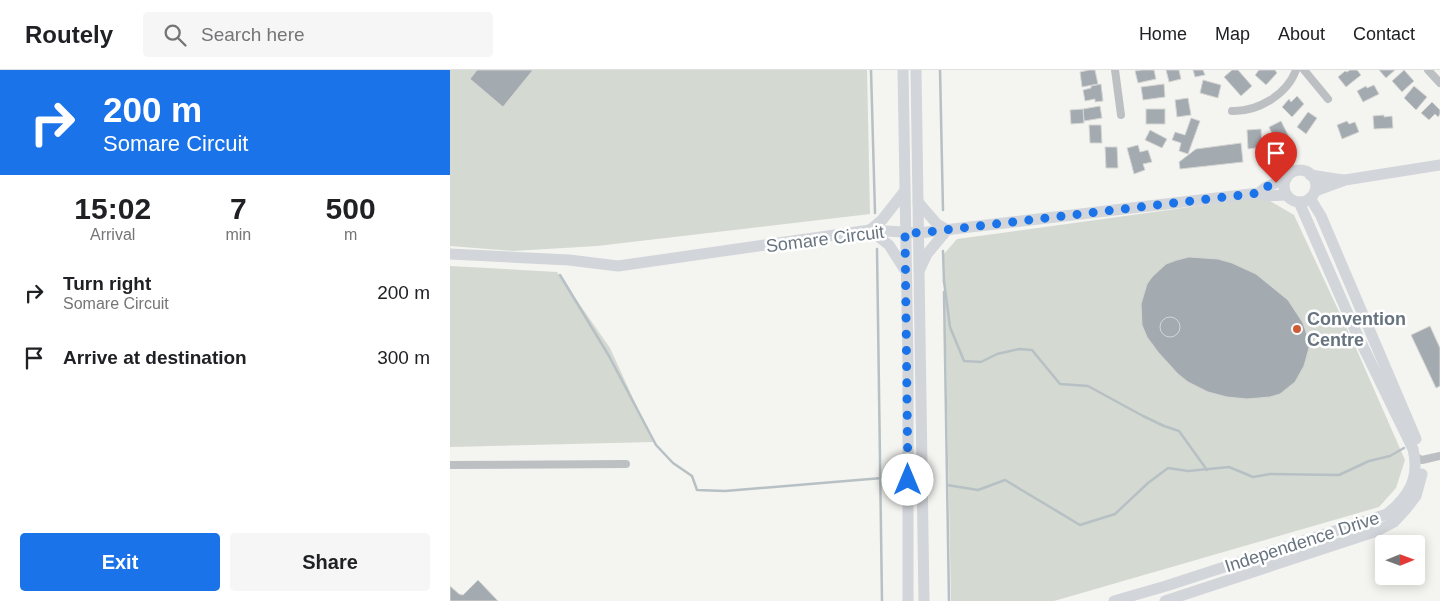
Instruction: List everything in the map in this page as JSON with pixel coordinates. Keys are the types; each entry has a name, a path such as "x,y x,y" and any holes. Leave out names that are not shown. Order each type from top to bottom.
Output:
{"street":[{"path":"903,70 908,600"},
{"path":"916,70 924,601"},
{"path":"1115,70 1121,115"},
{"path":"1232,110 1242,111 1273,99 1291,81 1296,70"},
{"path":"1304,70 1328,99"},
{"path":"1428,70 1440,83"},
{"path":"1345,180 1310,175 1299,171 1291,173 1286,179 1284,187 1286,195 1292,200 1308,197 1345,180 1440,165"},
{"path":"1308,197 1315,182 1310,175"},
{"name":"Somare Circuit","path":"1259,193 1266,187 1286,179"},
{"path":"904,192 882,220 870,230 889,245 906,272"},
{"name":"Somare Circuit","path":"450,254 569,260 618,266 870,230 919,233 1259,193 1267,196 1286,195"},
{"name":"Independence Drive","path":"1114,601 1387,514 1398,505 1412,484 1419,446 1321,216 1308,197"},
{"path":"918,202 937,224 947,230 927,254 919,270"},
{"path":"1418,459 1440,456"},
{"name":"Independence Drive","path":"1165,601 1376,531 1394,522 1416,496 1421,478 1418,459"},
{"path":"450,465 626,464"}],"shaded area":[{"path":"450,70 867,70 870,214 597,246 513,251 450,246"},
{"path":"1263,197 1294,215 1355,346 1405,460 1396,488 1379,507 1054,601 951,601 944,254 957,239"},
{"path":"450,266 557,272 610,348 653,442 450,447"}],"building":[{"path":"477,70 533,70 503,107 470,79"},
{"path":"1095,70 1098,84 1082,87 1080,72"},
{"path":"1154,70 1156,79 1138,83 1135,71"},
{"path":"1166,70 1179,70 1181,79 1169,82"},
{"path":"1193,70 1203,70 1205,75 1195,77"},
{"path":"1232,70 1238,70 1252,86 1241,96 1224,77"},
{"path":"1259,70 1275,70 1277,73 1266,85 1255,75"},
{"path":"1357,70 1361,75 1346,87 1338,77 1345,71"},
{"path":"1379,70 1395,70 1386,78"},
{"path":"1404,70 1414,81 1402,92 1392,81"},
{"path":"1203,80 1221,85 1218,98 1200,93"},
{"path":"1101,84 1103,101 1095,102 1095,99 1085,101 1083,90"},
{"path":"1164,84 1165,97 1143,100 1141,87"},
{"path":"1374,85 1379,94 1363,102 1357,91 1366,86 1367,88"},
{"path":"1414,86 1427,97 1416,110 1404,98"},
{"path":"1297,96 1304,104 1292,117 1282,107 1289,99 1291,102"},
{"path":"1188,98 1191,115 1177,117 1175,100"},
{"path":"1432,102 1440,110 1440,114 1438,117 1435,114 1429,120 1421,113"},
{"path":"1100,106 1102,118 1084,121 1083,109"},
{"path":"1083,109 1084,123 1071,124 1070,110"},
{"path":"1146,109 1165,109 1165,124 1146,124"},
{"path":"1308,112 1317,118 1306,134 1297,127"},
{"path":"1384,115 1384,117 1392,116 1393,128 1374,129 1373,116"},
{"path":"1191,118 1200,121 1188,154 1179,151 1181,143 1172,140 1175,132 1185,135"},
{"path":"1281,121 1290,139 1277,145 1269,127"},
{"path":"1347,121 1349,124 1355,122 1359,132 1342,139 1337,125"},
{"path":"1089,125 1101,125 1102,143 1090,143"},
{"path":"1261,129 1262,147 1248,149 1247,130"},
{"path":"1150,130 1167,139 1162,148 1145,140"},
{"path":"1241,143 1243,162 1180,169 1179,162 1196,149"},
{"path":"1138,145 1140,152 1148,150 1152,162 1143,164 1145,170 1134,174 1127,148"},
{"path":"1105,147 1117,147 1118,168 1106,168"},
{"name":"Convention Centre","path":"1189,257 1218,259 1232,263 1256,274 1288,300 1303,323 1309,348 1304,366 1295,382 1280,394 1247,399 1227,397 1208,392 1188,382 1178,374 1147,337 1142,325 1141,304 1147,284 1152,277 1166,264","holes":["1191,264 1206,264 1228,268 1248,276 1268,290 1294,321 1257,390 1228,389 1207,382 1190,373 1170,356 1152,333"]},
{"path":"1189,257 1218,259 1232,263 1256,274 1288,300 1303,323 1309,348 1304,366 1295,382 1280,394 1247,399 1227,397 1208,392 1188,382 1178,374 1147,337 1142,325 1141,304 1147,284 1166,264"},
{"path":"1170,317 1177,320 1180,327 1177,334 1170,337 1163,334 1160,327 1163,320"},
{"path":"1430,326 1440,348 1440,386 1436,388 1411,335"},
{"path":"478,580 498,601 450,601 450,586 463,595"}],"waterway":[{"path":"871,70 875,213"},
{"path":"940,70 943,210"},
{"path":"877,249 882,601"},
{"path":"943,251 944,282"},
{"path":"560,275 609,356 656,445 673,463 692,476 697,490 725,491 882,478"},
{"path":"944,281 950,327 964,361 981,362 997,354 1019,349 1032,350 1060,384 1088,386 1143,416 1179,431 1207,470"},
{"path":"944,292 949,601"},
{"path":"947,485 978,490 1005,480 1080,525 1115,514 1148,483 1168,468 1188,471 1229,467 1253,477 1270,474 1339,475 1369,461 1390,456 1404,448"}],"place":[{"name":"Convention Centre","path":"1297,329"}],"route":[{"path":"908,480 905,232 919,233 1006,224 1259,193 1266,187 1276,183"}]}
